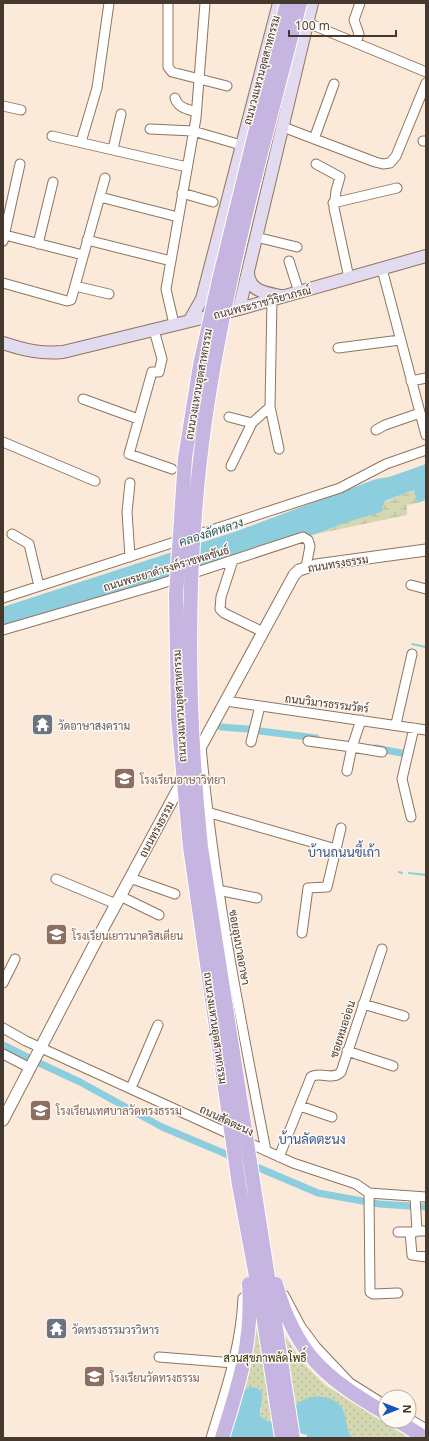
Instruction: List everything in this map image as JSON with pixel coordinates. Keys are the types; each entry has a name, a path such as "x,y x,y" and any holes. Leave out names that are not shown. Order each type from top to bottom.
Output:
{"main road":[{"name":"ถนนวงแหวนอุตสาหกรรม","path":"190,320 202,298 279,3"},
{"name":"ถนนวงแหวนอุตสาหกรรม","path":"282,1438 239,1185 185,810 178,717 176,596 185,458 200,365 218,280 287,3"},
{"name":"ถนนวงแหวนอุตสาหกรรม","path":"293,1438 200,839 190,709 190,568 196,492 206,414 219,332 300,3"},
{"path":"239,309 312,3"},
{"name":"ถนนพระราชวิริยาภรณ์","path":"3,343 27,351 50,354 86,348 174,324 239,309 426,256"},
{"path":"212,259 206,288 207,295 211,301 224,305 236,299 243,289"},
{"path":"248,273 248,280 252,287 260,291 284,296"},
{"path":"254,1184 281,1302 289,1323 299,1341 314,1361 329,1376 377,1408"},
{"path":"222,1438 243,1370 250,1326 249,1281 239,1185"},
{"path":"411,1429 425,1438"}],"street":[{"path":"81,142 97,88 109,3"},
{"path":"168,3 168,67 172,72 227,86"},
{"path":"174,324 166,289 196,112 200,80 205,3"},
{"path":"356,43 359,34 354,20 360,3"},
{"path":"308,23 426,72"},
{"path":"283,127 382,164 390,163 396,156 426,83"},
{"path":"314,139 334,84"},
{"path":"175,98 176,104 196,112"},
{"path":"3,106 21,110"},
{"path":"113,149 121,114"},
{"path":"150,130 193,131 241,145"},
{"path":"52,136 187,167"},
{"path":"20,164 6,218 4,238 38,244 83,256"},
{"path":"316,164 340,177 333,203 349,278"},
{"path":"3,283 70,301 105,178"},
{"path":"38,244 53,182"},
{"path":"333,203 397,188"},
{"path":"182,193 213,202"},
{"path":"100,197 178,217"},
{"path":"256,237 297,247"},
{"path":"87,240 171,261"},
{"path":"289,261 299,292"},
{"path":"382,269 426,436"},
{"path":"75,286 109,294"},
{"path":"272,300 270,407 279,449"},
{"path":"154,330 162,360 159,372 152,372 129,454 172,469"},
{"path":"338,348 400,340"},
{"path":"411,381 426,378"},
{"path":"83,399 138,419"},
{"path":"231,466 252,423 270,407"},
{"path":"376,430 385,425 420,413"},
{"path":"229,417 252,423"},
{"path":"3,442 96,481"},
{"path":"3,598 340,488 386,464 426,450"},
{"path":"130,483 127,512 130,557"},
{"path":"12,534 29,544 38,586"},
{"name":"ถนนพระยาดำรงค์ราชพลขันธ์","path":"3,630 157,585 303,536 308,540 310,546 306,567"},
{"name":"ถนนทรงธรรม","path":"3,1120 118,900 294,575 299,570 306,567 426,550"},
{"path":"233,560 221,597 220,609 224,613 263,632"},
{"path":"411,585 426,588"},
{"path":"396,724 412,654"},
{"name":"ถนนวิมารธรรมวัตร์","path":"226,701 396,724 426,730"},
{"path":"251,742 260,706"},
{"path":"348,771 352,746 361,720"},
{"path":"411,817 402,779 414,728"},
{"path":"308,741 352,746 382,752"},
{"name":"ซอยอุนบาลอาษา","path":"201,746 207,812 218,890 266,1151"},
{"path":"207,812 336,849"},
{"path":"302,933 308,888 327,888 341,828"},
{"path":"130,878 175,894"},
{"path":"56,879 159,916"},
{"path":"218,890 257,898"},
{"name":"ซอยหมออ่อน","path":"280,1157 311,1077 316,1074 339,1075 382,950"},
{"path":"3,983 14,958"},
{"path":"363,1004 404,1016"},
{"path":"131,1088 158,1025"},
{"name":"ถนนสัตตะนง","path":"3,1028 266,1151 356,1184 370,1199 415,1199 426,1197"},
{"path":"348,1051 393,1066"},
{"path":"3,1054 30,1068"},
{"path":"300,1106 332,1117"},
{"path":"370,1199 370,1292 373,1294 398,1293"},
{"path":"415,1199 417,1231 412,1255 426,1257"},
{"path":"398,1232 417,1231"},
{"path":"210,1438 234,1363 243,1298 256,1289 268,1287 280,1288 301,1327 316,1347 350,1383 377,1399"},
{"path":"159,1356 234,1363"},
{"path":"417,1424 426,1429"}],"green space":[{"path":"414,490 417,503 407,505 407,515 316,534 389,500"},
{"name":"สวนสุขภาพลัดโพธิ์","path":"242,1311 279,1326 302,1362 325,1385 377,1418 377,1429 395,1429 409,1438 352,1438 347,1433 343,1409 274,1423 269,1422 260,1416 263,1396 238,1392"}],"water":[{"path":"426,464 426,500 417,503 414,490 385,501 381,512 344,523 316,534 274,544 3,631 3,607 237,531 376,479 389,477"},
{"path":"250,1387 260,1390 262,1393 260,1416 269,1422 283,1421 300,1402 310,1397 322,1397 334,1400 344,1412 348,1431 352,1438 307,1438 307,1435 301,1433 289,1433 268,1439 224,1438 238,1392"}],"waterway":[{"path":"412,644 426,647"},
{"path":"221,727 248,729"},
{"path":"260,731 316,738"},
{"path":"376,748 406,754"},
{"path":"409,873 426,875"},
{"path":"3,1045 29,1058"},
{"path":"37,1062 80,1082 162,1127 318,1193 379,1204 426,1207"}],"place":[{"name":"วัดอาษาสงคราม","path":"43,725"},
{"name":"โรงเรียนอาษาวิทยา","path":"125,779"},
{"name":"โรงเรียนเยาวนาคริสเตียน","path":"56,935"},
{"name":"โรงเรียนเทศบาลวัดทรงธรรม","path":"41,1110"},
{"name":"วัดทรงธรรมวรวิหาร","path":"56,1329"},
{"name":"โรงเรียนวัดทรงธรรม","path":"95,1377"}],"district":[{"name":"บ้านถนนขี้เถ้า","path":"344,852"},
{"name":"บ้านลัดตะนง","path":"312,1139"}],"water label":[{"name":"คลองลัดหลวง","path":"211,532"}]}
